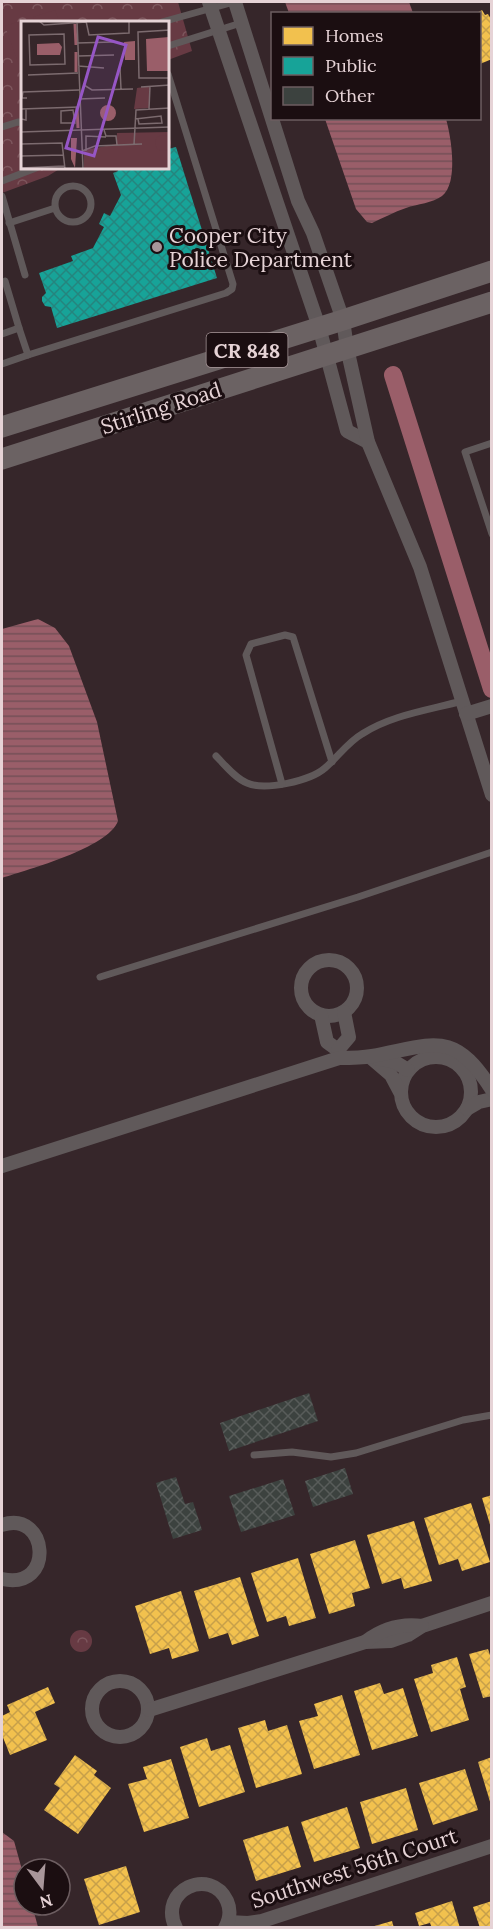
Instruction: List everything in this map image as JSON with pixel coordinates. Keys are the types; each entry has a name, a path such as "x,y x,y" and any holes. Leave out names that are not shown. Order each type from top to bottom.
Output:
{"main road":[{"name":"Stirling Road","path":"2,427 492,271"},
{"name":"Stirling Road","path":"2,459 492,302"}],"street":[{"path":"235,2 271,117"},
{"path":"211,5 319,327 347,431 368,442"},
{"path":"272,120 298,201 313,233 343,320 368,442 420,567 492,795"},
{"path":"464,707 492,706"},
{"path":"328,960 345,965 356,980 357,989 355,998 344,1012 335,1016 321,1015 309,1009 303,1001 301,982 310,967 328,960"},
{"path":"339,1054 349,1037 344,1012"},
{"path":"321,1015 327,1042 339,1054"},
{"path":"370,1057 421,1045 447,1046 461,1054 478,1069 492,1090"},
{"path":"2,1166 339,1054 395,1062 408,1070"},
{"path":"370,1057 391,1076 408,1114 416,1122 427,1126 438,1128 450,1125 467,1109 478,1102 492,1098"},
{"path":"400,1092 408,1070 417,1062 440,1057 451,1060 467,1076 471,1087 471,1099 467,1109"},
{"path":"471,1087 492,1098"},
{"path":"2,1525 15,1523 24,1526 38,1540 40,1549 40,1558 29,1575 12,1581 2,1579"},
{"path":"149,1710 365,1642 388,1629 405,1625 422,1626 492,1604"},
{"path":"121,1681 138,1687 148,1701 149,1710 146,1720 134,1734 115,1737 99,1728 93,1719 92,1710 97,1693 103,1686 121,1681"},
{"name":"Southwest 56th Court","path":"176,1928 172,1917 175,1899 189,1886 208,1884 224,1894 230,1912 226,1924 262,1922 492,1846"}],"lane":[{"path":"165,21 211,5 235,2"},
{"path":"170,45 241,23"},
{"path":"2,364 226,293 232,289 233,284 170,80"},
{"path":"2,128 21,123"},
{"path":"2,181 31,170"},
{"path":"69,186 85,191 90,201 88,213 79,220 67,220 58,214 55,208 56,197 63,188 69,186"},
{"path":"2,196 25,275"},
{"path":"9,223 55,208"},
{"path":"5,281 28,355"},
{"path":"2,334 20,328"},
{"path":"492,443 465,452 492,534"},
{"path":"282,784 246,655 251,644 285,635 293,637 332,762"},
{"path":"216,756 238,778 248,783 282,784 314,776 360,735 380,724 464,707"},
{"path":"100,977 358,897 492,852"},
{"path":"254,1455 292,1452 331,1456 356,1453 463,1420 492,1415"}],"green space":[{"path":"2,2 178,2 192,51 170,59 170,21 21,21 21,170 58,170 48,176 2,193"},
{"path":"55,10 59,21 35,21 33,17"},
{"path":"27,19 28,21 21,21 20,68 5,26"},
{"path":"81,1630 89,1633 92,1641 89,1649 81,1652 73,1649 70,1641 73,1633"}],"shaded area":[{"path":"285,2 409,2 413,12 289,12"},
{"path":"325,120 446,120 450,136 452,170 451,181 442,196 372,223 367,222 356,209"},
{"path":"38,619 55,628 69,646 97,722 118,821 111,831 84,849 2,878 2,629"},
{"path":"2,1832 14,1841 18,1857 12,1857 12,1917 35,1917 38,1927 2,1927"}],"building: Homes":[{"path":"482,10 485,15 488,14 492,21 492,59 481,64 481,12 478,12"},
{"path":"492,1495 492,1528 491,1528 482,1498"},
{"path":"471,1503 490,1562 462,1571 458,1559 439,1565 424,1518"},
{"path":"414,1521 432,1581 404,1589 401,1578 382,1584 367,1535"},
{"path":"355,1540 370,1588 352,1593 355,1606 329,1614 310,1554"},
{"path":"298,1558 316,1618 289,1626 286,1616 267,1622 251,1573"},
{"path":"240,1577 259,1636 232,1645 228,1633 209,1639 194,1591"},
{"path":"181,1591 199,1651 172,1659 169,1648 150,1654 135,1606"},
{"path":"488,1649 492,1661 492,1696 483,1698 469,1654"},
{"path":"457,1657 466,1687 460,1689 469,1720 431,1732 414,1679 433,1673 431,1665"},
{"path":"380,1683 384,1694 403,1688 418,1736 372,1750 354,1691"},
{"path":"48,1687 55,1703 35,1712 47,1740 10,1755 2,1735 2,1716 10,1712 7,1705"},
{"path":"342,1695 360,1755 314,1769 299,1721 318,1716 314,1704"},
{"path":"265,1720 268,1731 287,1725 302,1774 256,1788 238,1728"},
{"path":"207,1738 211,1751 230,1745 245,1792 199,1807 180,1747"},
{"path":"75,1755 97,1771 94,1775 111,1788 78,1834 44,1810 60,1788 54,1784"},
{"path":"492,1757 492,1805 491,1805 478,1762"},
{"path":"171,1759 189,1818 144,1832 128,1784 147,1779 143,1767"},
{"path":"465,1769 478,1810 433,1825 419,1783"},
{"path":"406,1788 418,1830 372,1844 360,1802"},
{"path":"347,1807 360,1848 314,1862 301,1822"},
{"path":"288,1826 301,1867 256,1881 243,1840"},
{"path":"126,1866 140,1912 99,1925 84,1879"},
{"path":"452,1901 460,1928 432,1928 430,1923 419,1926 415,1913"},
{"path":"492,1901 492,1928 480,1928 473,1907"},
{"path":"392,1921 394,1928 371,1928 371,1927"}],"building: Public":[{"path":"176,147 217,278 57,328 51,307 45,306 42,301 46,293 39,273 73,261 71,256 93,248 104,227 99,224 104,213 110,216 121,195 113,173 118,170 170,170 170,148"}],"building: Other":[{"path":"309,1393 318,1421 229,1451 220,1423"},
{"path":"345,1468 353,1494 313,1507 305,1481"},
{"path":"176,1477 185,1504 193,1502 202,1530 173,1539 156,1483"},
{"path":"283,1479 295,1515 241,1532 229,1496"}],"waterway":[{"path":"393,375 492,689"}],"place":[{"name":"Cooper City Police Department","path":"157,247"}]}
